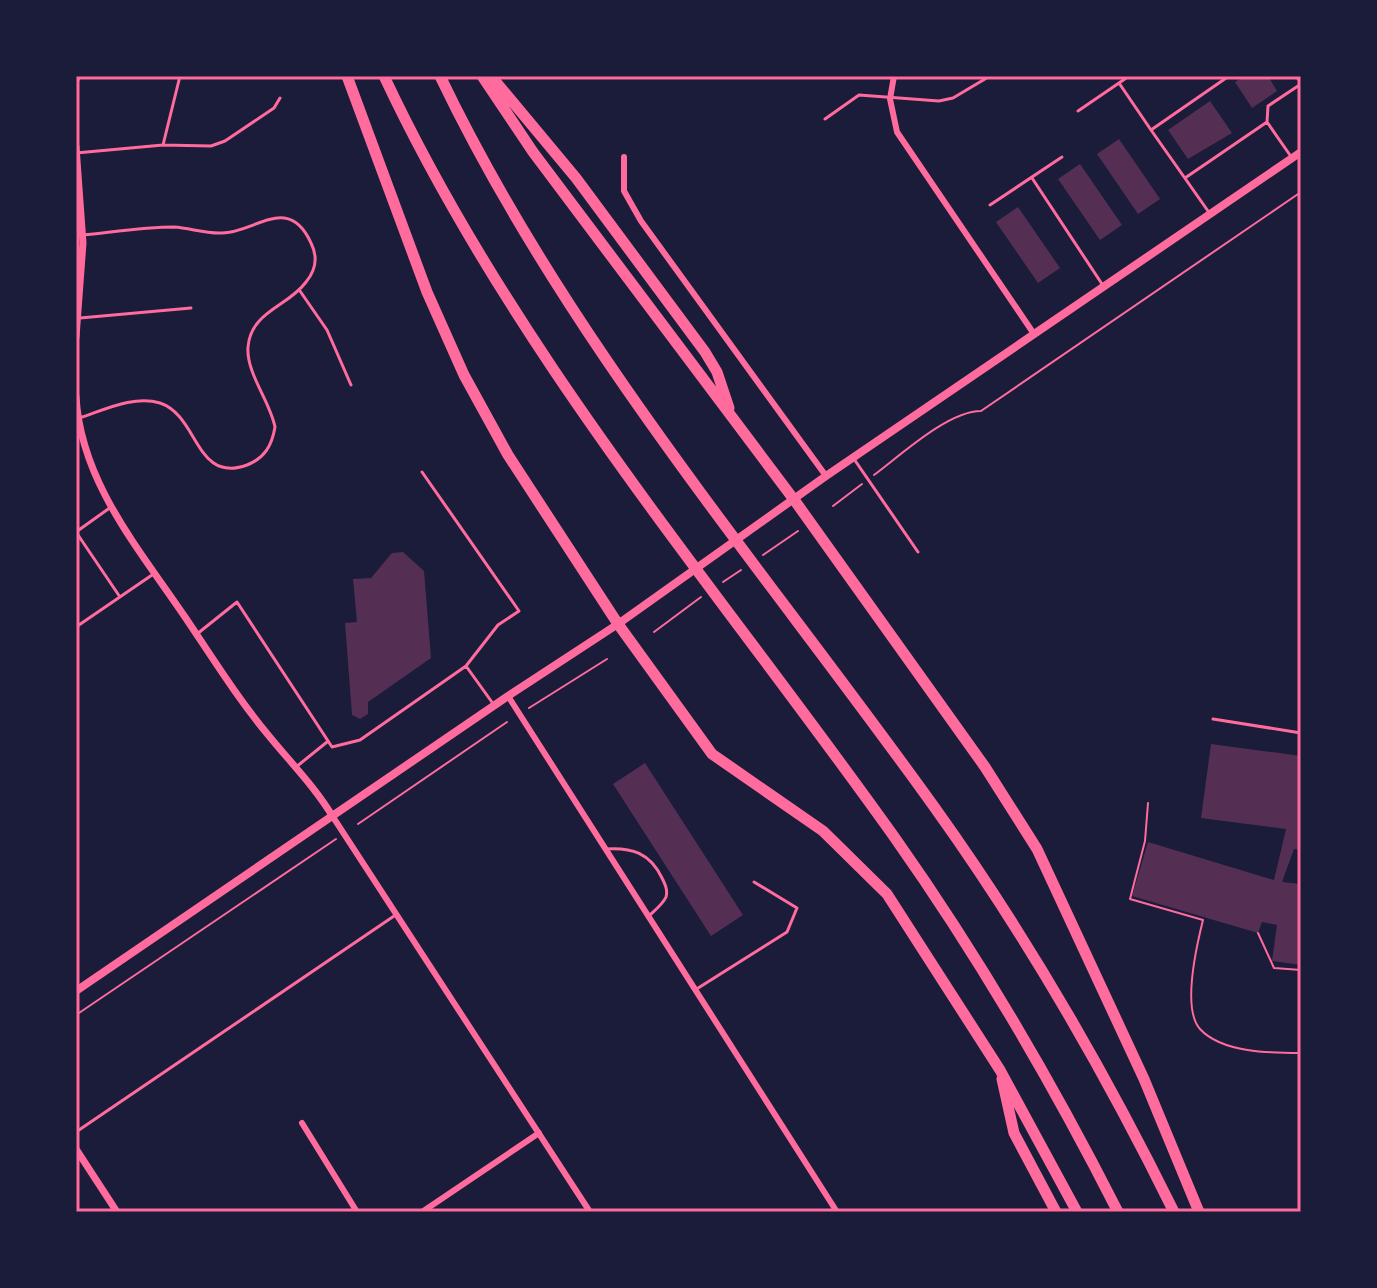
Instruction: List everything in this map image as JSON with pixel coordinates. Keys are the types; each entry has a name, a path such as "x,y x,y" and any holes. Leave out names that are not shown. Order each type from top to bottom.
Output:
{"highway":[{"path":"347,76 403,235 464,375 508,455 618,624 712,754 823,831 879,885 937,967 1000,1070 1077,1212"},
{"path":"384,76 446,198 512,308 671,534 895,838 964,940 1027,1044 1118,1212"},
{"path":"440,76 497,185 552,278 715,509 935,808 1006,913 1101,1072 1174,1212"},
{"path":"482,76 533,152 795,501 985,767 1037,849 1139,1067 1199,1212"},
{"path":"491,76 576,178 705,352 717,372 731,416"},
{"path":"1000,1070 1014,1133 1056,1212"}],"main road":[{"path":"76,991 494,705 618,624 826,476 1301,152"}],"street":[{"path":"894,76 890,99 892,116 904,145 1034,334"},
{"path":"76,147 80,230 76,337"},
{"path":"624,157 624,191 641,221 826,476"},
{"path":"76,397 80,450 111,507 253,716 333,817 590,1212"},
{"path":"508,696 837,1212"},
{"path":"302,1123 357,1212"},
{"path":"422,1212 539,1133"},
{"path":"76,1149 117,1212"}],"lane":[{"path":"163,145 180,76"},
{"path":"825,119 859,95 939,101 953,98 990,76"},
{"path":"1078,111 1129,76"},
{"path":"1151,130 1229,76"},
{"path":"1292,158 1267,122 1268,106 1301,83 1296,76"},
{"path":"1119,83 1210,214"},
{"path":"76,153 163,145 194,147 225,141 274,108 280,98"},
{"path":"1185,178 1267,122"},
{"path":"990,205 1062,157"},
{"path":"1032,178 1104,287"},
{"path":"77,418 138,400 163,404 185,422 208,461 222,468 252,463 265,454 275,427 248,357 250,334 262,317 300,290 314,270 313,245 295,223 280,217 264,218 234,232 220,234 170,227 80,230"},
{"path":"300,290 327,330 351,385"},
{"path":"78,318 191,308"},
{"path":"853,458 918,552"},
{"path":"197,634 237,602 332,747 360,740 466,666 498,625 519,611 422,472"},
{"path":"111,507 76,532 120,597"},
{"path":"76,627 155,573"},
{"path":"466,666 494,705"},
{"path":"1213,719 1301,733"},
{"path":"296,767 328,741"},
{"path":"605,849 625,847 641,852 657,868 667,888 666,898 649,917"},
{"path":"695,990 787,932 797,908 754,882"},
{"path":"76,1132 397,914"}],"path":[{"path":"833,506 952,419 970,411 981,411 1301,192"},
{"path":"758,558 798,531"},
{"path":"723,583 746,566"},
{"path":"654,632 711,591"},
{"path":"529,708 607,659"},
{"path":"358,824 507,722"},
{"path":"1148,803 1145,841 1130,899 1203,920 1195,950 1192,1000 1194,1019 1200,1030 1251,1050 1301,1053"},
{"path":"76,1015 337,838"},
{"path":"1258,933 1274,968 1301,970"}],"building":[{"path":"1245,76 1268,76 1277,91 1252,108 1235,82"},
{"path":"1210,101 1232,133 1188,159 1168,130"},
{"path":"1119,139 1160,199 1138,214 1097,154"},
{"path":"1080,164 1122,225 1100,240 1058,179"},
{"path":"1018,207 1060,268 1038,283 996,222"},
{"path":"403,552 424,571 431,658 368,702 368,714 360,719 352,715 345,623 357,622 353,579 371,578 392,553"},
{"path":"1211,744 1301,756 1301,850 1294,849 1282,882 1301,884 1301,965 1272,961 1277,925 1262,922 1258,933 1132,896 1148,842 1274,880 1286,829 1201,818"},
{"path":"645,763 743,915 711,936 613,784"}]}
